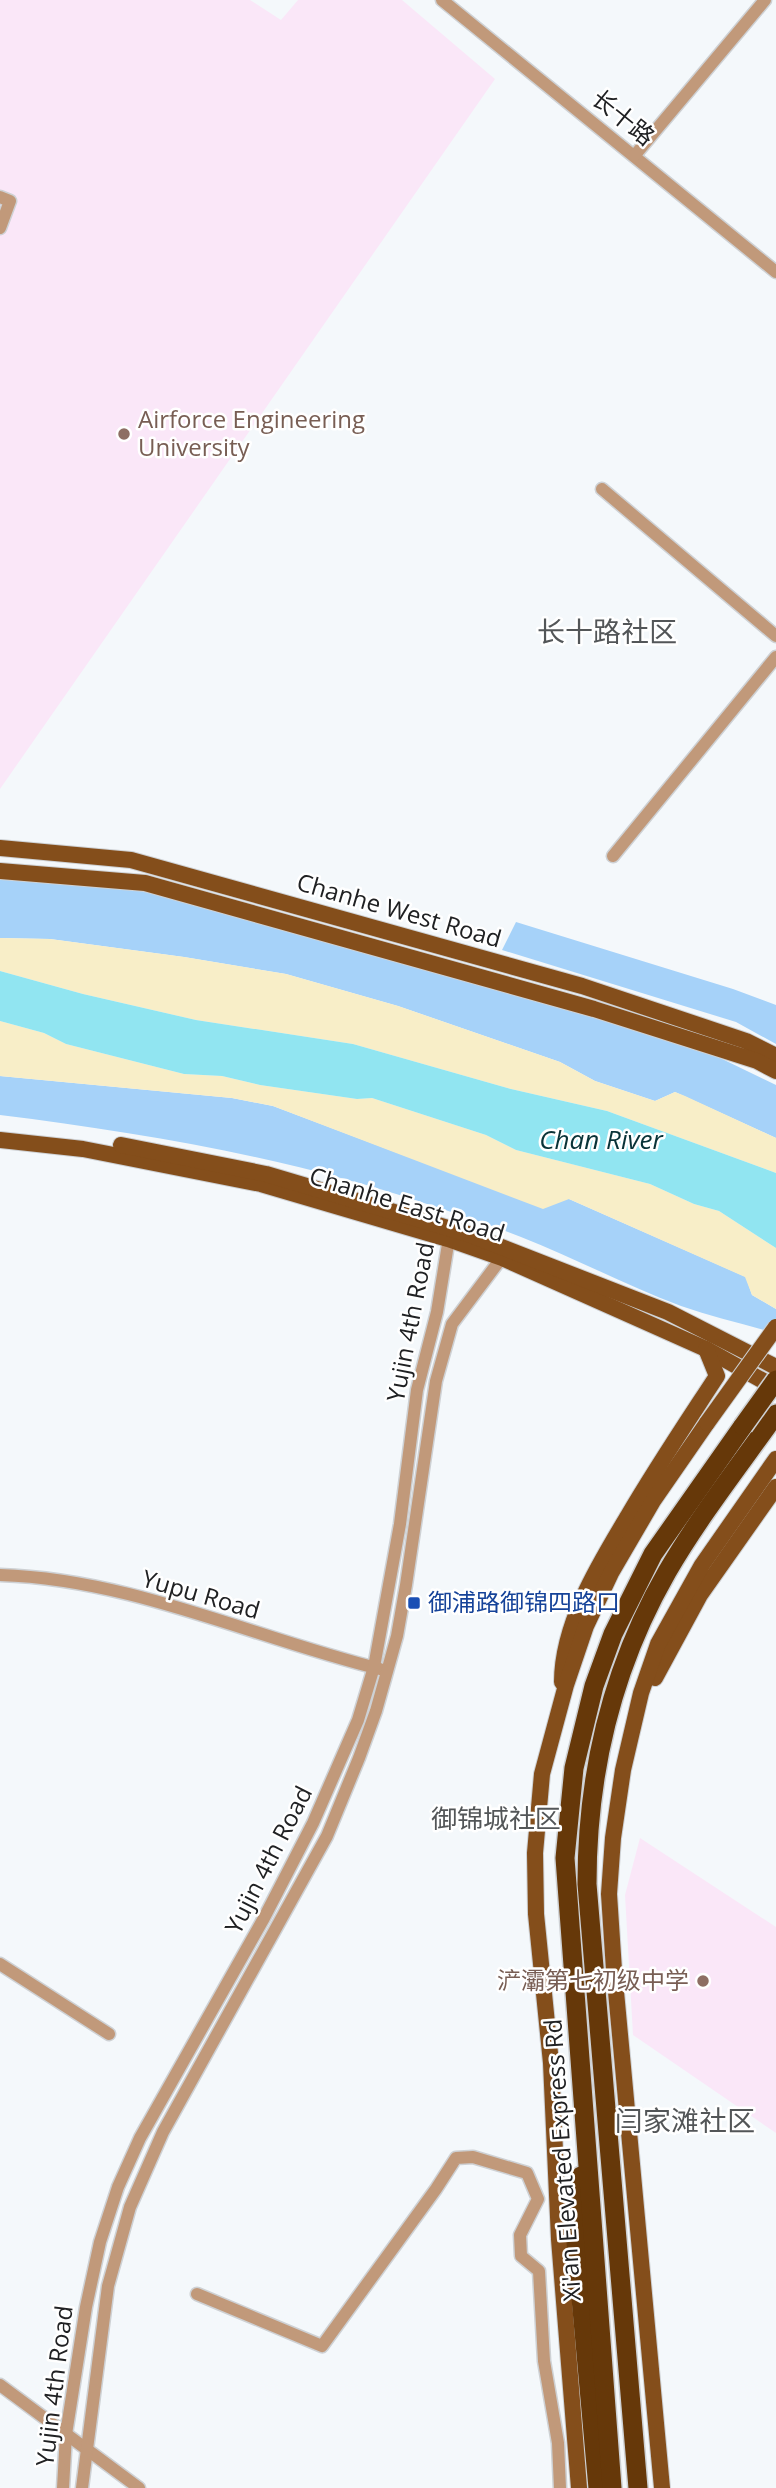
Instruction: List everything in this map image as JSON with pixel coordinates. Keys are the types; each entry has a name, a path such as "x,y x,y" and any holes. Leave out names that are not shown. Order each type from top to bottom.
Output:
{"highway":[{"name":"Xi'an Elevated Express Rd","path":"638,2488 616,2253 587,1884 587,1831 598,1754 621,1675 649,1605 751,1432 776,1380"},
{"name":"Xi'an Elevated Express Rd","path":"612,2488 565,1858 574,1768 594,1686 612,1633 653,1554 751,1432 776,1414"},
{"path":"586,2144 574,2220 598,2488"},
{"path":"616,2253 630,2285 649,2488"}],"main road":[{"name":"Chanhe West Road","path":"0,848 131,860 582,986 746,1041 776,1056"},
{"name":"Chanhe West Road","path":"0,871 145,883 594,1009 757,1061 776,1071"},
{"name":"Chanhe East Road","path":"0,1129 89,1139 266,1174 505,1253 668,1312 776,1367"},
{"name":"Chanhe East Road","path":"0,1140 83,1149 261,1184 449,1234"},
{"name":"Chanhe East Road","path":"505,1253 706,1349 776,1388"},
{"path":"579,2488 559,2239 551,2063 536,1914 535,1853 542,1774 562,1697 586,1626 611,1573 653,1501 776,1327"},
{"path":"562,1697 562,1659 589,1581 655,1471 717,1376 706,1349"},
{"path":"662,2488 609,1894 613,1838 623,1770 641,1693 658,1644 702,1565 776,1459"},
{"path":"623,1770 657,1671 701,1595 776,1487"},
{"path":"609,2164 620,2024"}],"street":[{"name":"长十路","path":"442,0 776,272"},
{"path":"635,155 765,0"},
{"path":"0,197 10,201 0,228"},
{"path":"602,489 776,636"},
{"path":"613,856 776,657"},
{"name":"Yujin 4th Road","path":"63,2488 66,2434 88,2295 100,2242 118,2187 146,2126 257,1930 313,1823 381,1669 417,1390 437,1312 449,1234"},
{"name":"Yujin 4th Road","path":"82,2488 108,2286 130,2207 163,2132 327,1836 359,1758 381,1669 406,1586 441,1357 452,1324 505,1253"},
{"name":"Yupu Road","path":"0,1575 41,1578 118,1592 381,1669"},
{"path":"0,1964 109,2034"},
{"path":"197,2294 322,2346 456,2158 473,2157 527,2173 538,2199 520,2235 522,2256 539,2271 544,2361 558,2443 560,2488"},
{"path":"0,2385 139,2488"}],"shaded area":[{"name":"Airforce Engineering University","path":"0,0 250,0 281,20 298,0 402,0 495,79 0,789"},
{"path":"0,878 99,878 375,947 716,1056 776,1085 776,1138 675,1092 655,1101 595,1081 560,1062 398,1006 286,974 50,939 0,938"},
{"path":"516,922 733,989 776,1005 776,1044 736,1022 502,950"},
{"path":"0,1076 232,1098 273,1106 403,1155 569,1199 746,1277 752,1295 776,1309 776,1320 768,1331 692,1310 498,1228 378,1188 217,1149 0,1115"},
{"name":"浐灞第七初级中学","path":"640,1838 776,1927 776,2133 633,2035 625,1895"}],"sand":[{"path":"0,938 50,939 286,974 398,1006 560,1062 595,1081 655,1101 675,1092 685,1096 776,1138 776,1173 607,1111 511,1089 353,1044 196,1020 83,994 0,971"},
{"path":"0,1021 44,1033 66,1044 184,1074 222,1076 260,1085 357,1099 372,1098 486,1135 516,1150 650,1184 694,1204 719,1211 776,1248 776,1309 752,1295 745,1277 569,1199 543,1209 273,1106 232,1098 0,1076"}],"water":[{"name":"Chan River","path":"0,971 83,994 196,1020 353,1044 511,1089 607,1111 776,1173 776,1248 719,1211 694,1204 650,1184 516,1150 486,1135 372,1098 357,1099 260,1085 222,1076 184,1074 66,1044 44,1033 0,1021"}],"place":[{"name":"Airforce Engineering University","path":"124,434"},
{"name":"御浦路御锦四路口","path":"414,1603"},
{"name":"浐灞第七初级中学","path":"703,1981"}],"district":[{"name":"长十路社区","path":"607,632"},
{"name":"御锦城社区","path":"496,1819"},
{"name":"闫家滩社区","path":"685,2121"}]}
